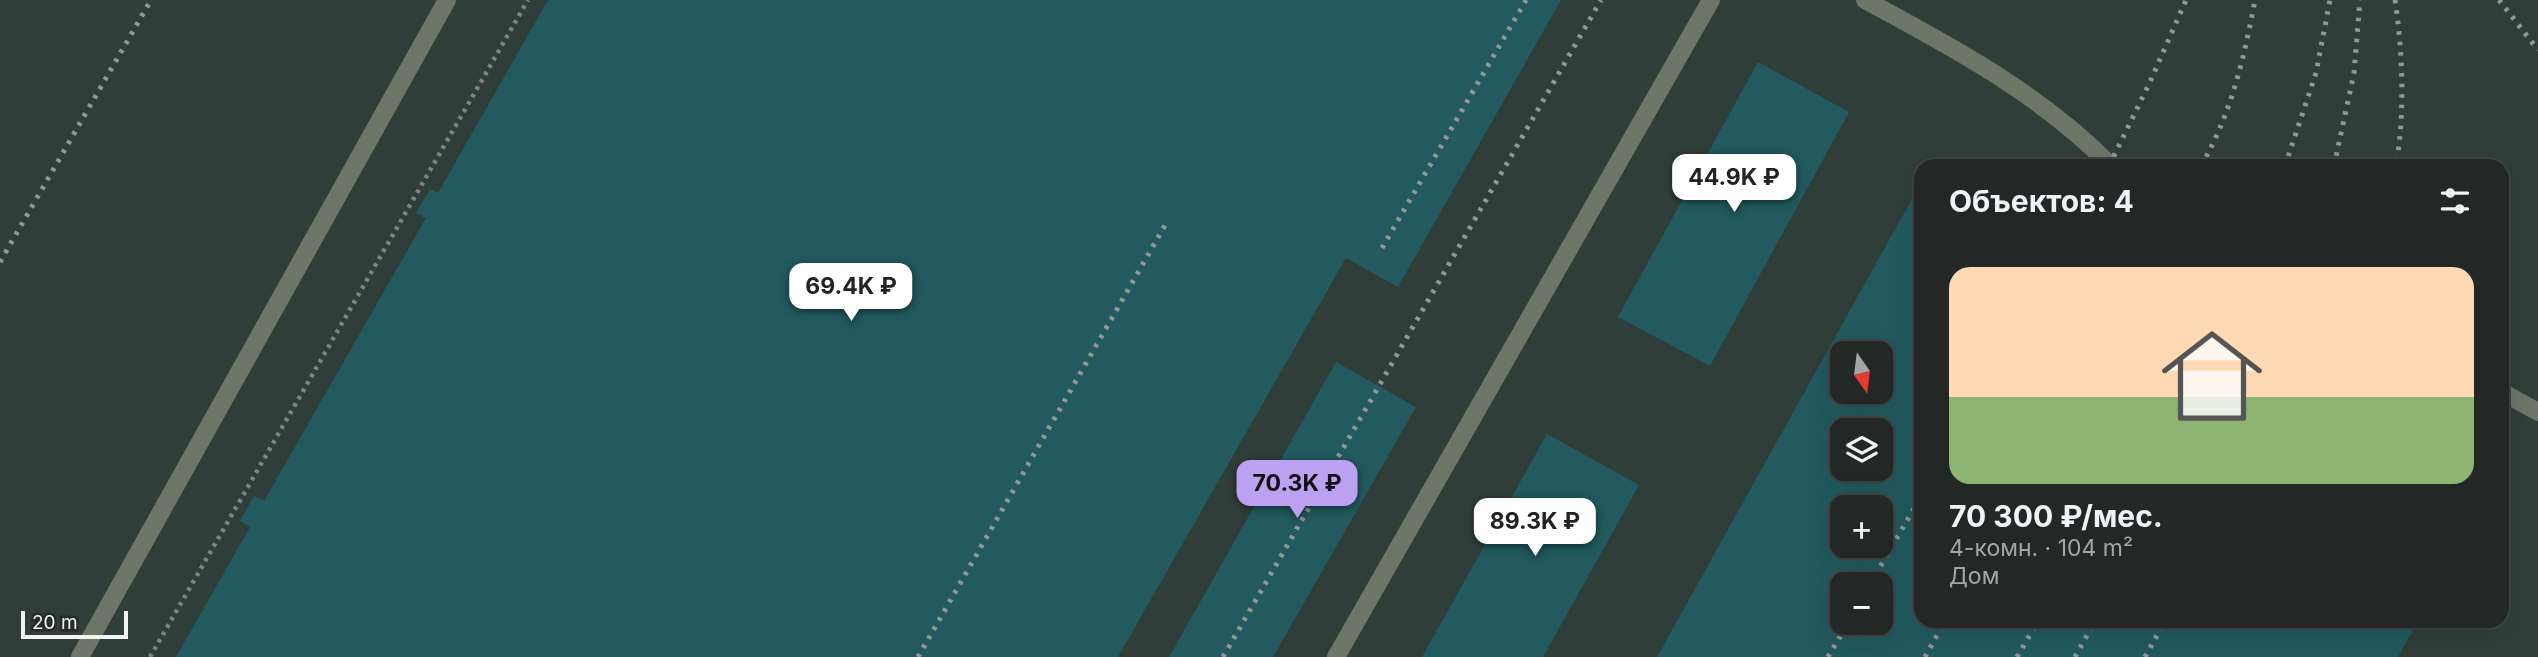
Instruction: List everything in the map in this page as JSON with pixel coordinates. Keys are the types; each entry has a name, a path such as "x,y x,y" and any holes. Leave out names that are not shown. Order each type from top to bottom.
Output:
{"lane":[{"path":"80,657 447,0"},
{"path":"1336,657 1711,0"},
{"path":"1865,0 1965,54 2056,118 2103,159"},
{"path":"2509,397 2538,412"}],"path":[{"path":"150,657 528,0"}],"shaded area":[{"path":"0,0 2538,0 2538,657 0,657"}],"building":[{"path":"548,0 1561,0 1398,287 1346,258 1118,657 176,657 250,527 240,521 254,496 264,501 426,218 416,213 430,189 438,193"},
{"path":"1758,62 1849,112 1710,366 1618,317"},
{"path":"1914,195 1914,628 2414,628 2398,657 1657,657 1830,346 1830,404 1894,404 1894,341 1833,341"},
{"path":"1336,362 1416,407 1273,657 1169,657"},
{"path":"1547,434 1639,485 1543,657 1422,657"}],"railway":[{"path":"0,262 151,0"},
{"path":"1382,248 1526,0"},
{"path":"1223,657 1601,0"},
{"path":"2112,159 2186,0"},
{"path":"2204,159 2221,126 2235,86 2255,0"},
{"path":"2287,159 2316,73 2330,0"},
{"path":"2336,159 2354,73 2360,0"},
{"path":"2395,0 2402,83 2397,159"},
{"path":"2499,0 2538,50"},
{"path":"918,657 1168,220"},
{"path":"1877,572 1914,509"},
{"path":"1925,657 1941,628"},
{"path":"2017,657 2034,628"},
{"path":"2075,657 2091,628"},
{"path":"2145,657 2161,628"},
{"path":"1828,657 1841,635"}]}
